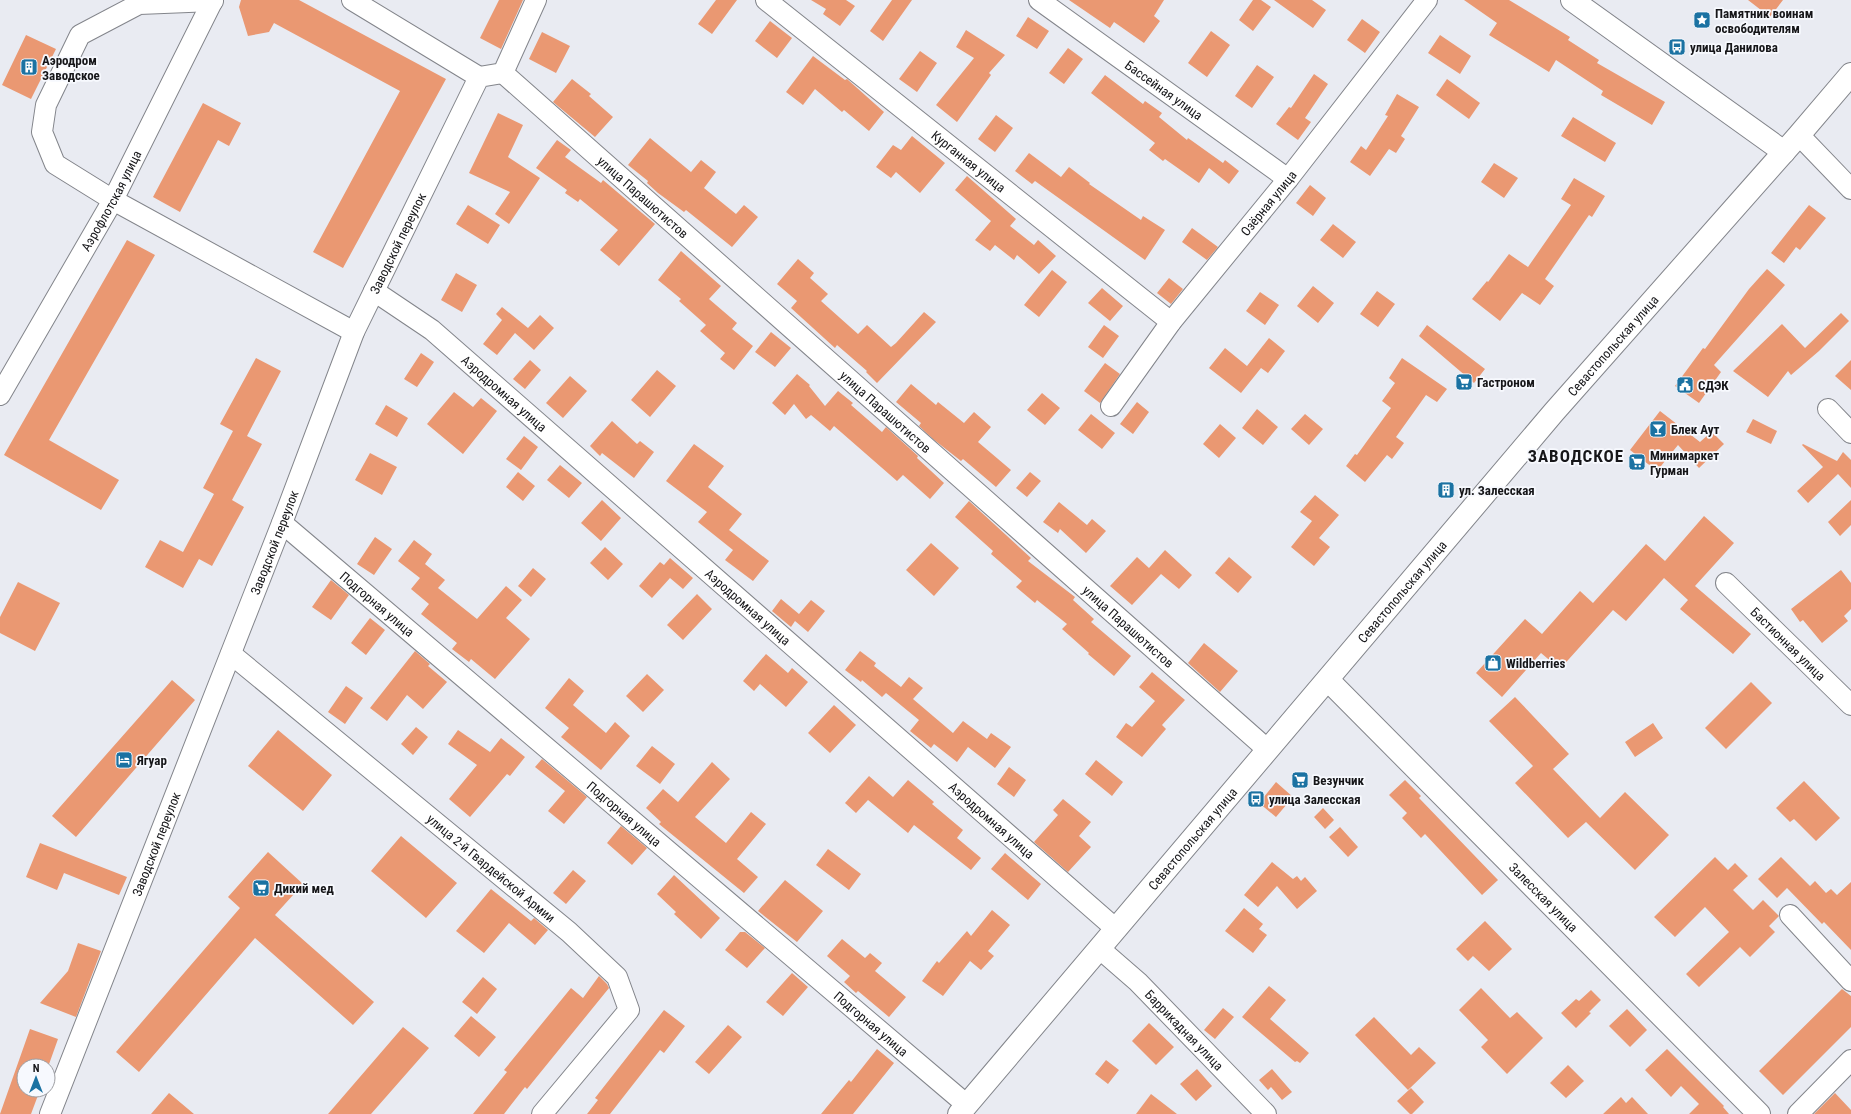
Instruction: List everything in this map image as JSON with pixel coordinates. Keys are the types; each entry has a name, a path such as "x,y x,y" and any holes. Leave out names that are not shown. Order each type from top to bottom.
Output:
{"main road":[{"path":"1573,0 1784,152"},
{"name":"Севастопольская улица","path":"963,1109 1554,412 1799,135 1851,74"},
{"name":"Залесская улица","path":"1328,680 1760,1114"}],"street":[{"path":"213,0 139,4 80,35 46,105 42,132 55,164 113,200 354,332"},
{"name":"Аэрофлотская улица","path":"0,395 113,200 213,0"},
{"path":"357,1 479,77 503,73 536,0"},
{"name":"Курганная улица","path":"766,0 1171,322"},
{"name":"Бассейная улица","path":"1039,0 1288,179"},
{"name":"Озёрная улица","path":"1111,406 1171,322 1288,179 1427,0"},
{"name":"улица Парашютистов","path":"503,73 1268,750"},
{"name":"Заводской переулок","path":"50,1114 282,523 354,332 479,77"},
{"path":"1799,135 1851,189"},
{"name":"Аэродромная улица","path":"374,291 432,330 1116,929"},
{"path":"1828,409 1851,433"},
{"name":"Подгорная улица","path":"282,523 963,1109"},
{"name":"Бастионная улица","path":"1726,582 1851,705"},
{"name":"улица 2-й Гвардейской Армии","path":"231,654 570,932 617,977 629,1010 542,1114"},
{"path":"1790,915 1851,982"},
{"name":"Баррикадная улица","path":"1100,948 1138,982 1266,1114"},
{"path":"1798,1114 1851,1060"}],"building":[{"path":"241,0 299,0 446,79 343,268 313,252 400,91 274,23 269,32 248,36 239,7"},
{"path":"499,0 523,0 501,49 480,38"},
{"path":"716,0 737,0 712,34 698,24"},
{"path":"811,0 846,0 855,6 840,26 823,14 826,9"},
{"path":"892,0 912,0 883,41 870,31"},
{"path":"1069,0 1164,0 1154,16 1160,21 1144,43 1114,22 1110,28"},
{"path":"1253,0 1261,0 1271,7 1253,31 1239,20"},
{"path":"1274,0 1312,0 1326,10 1313,28"},
{"path":"1464,0 1509,0 1570,37 1568,40 1599,60 1597,63 1665,102 1652,125 1601,95 1603,91 1556,60 1549,72 1489,35 1497,23"},
{"path":"1748,0 1783,0 1770,17"},
{"path":"1028,17 1049,31 1037,49 1016,36"},
{"path":"1362,19 1380,32 1365,53 1347,40"},
{"path":"770,21 792,38 777,58 755,41"},
{"path":"966,30 1005,55 989,73 991,75 957,122 936,105 974,58 956,47"},
{"path":"1211,31 1230,45 1207,77 1188,63"},
{"path":"542,32 570,46 556,73 529,59"},
{"name":"Аэродром Заводское","path":"26,35 56,49 31,99 2,85"},
{"path":"1440,35 1471,56 1460,74 1428,53"},
{"path":"1068,48 1083,59 1064,84 1049,73"},
{"path":"920,51 937,63 917,92 899,79"},
{"path":"813,56 845,80 847,79 884,112 869,131 844,110 842,112 815,89 803,105 786,92"},
{"path":"1257,65 1274,77 1252,108 1235,96"},
{"path":"1314,74 1328,84 1305,118 1311,122 1298,140 1276,124 1289,107 1291,108"},
{"path":"1105,75 1143,104 1145,101 1162,113 1159,117 1187,140 1188,138 1223,163 1225,160 1239,171 1229,184 1209,168 1199,183 1165,159 1163,161 1149,150 1155,143 1091,93"},
{"path":"572,79 591,94 589,96 613,117 595,137 553,102"},
{"path":"1447,79 1480,103 1469,119 1436,95"},
{"path":"1397,94 1419,107 1401,136 1405,139 1396,153 1389,149 1370,176 1350,162 1361,146 1366,150 1388,116 1385,115"},
{"path":"203,103 241,123 229,146 218,140 180,212 153,197"},
{"path":"498,113 523,125 508,157 540,178 509,224 495,214 510,192 469,173"},
{"path":"996,115 1013,128 995,152 978,139"},
{"path":"1573,117 1616,143 1605,162 1561,136"},
{"path":"912,136 945,163 920,193 896,172 891,178 876,167 893,145 901,150"},
{"path":"650,138 691,172 701,160 716,172 704,188 736,214 744,205 758,217 732,247 686,210 684,212 658,193 647,183 648,181 628,165"},
{"path":"557,140 571,150 565,157 601,183 603,180 655,224 619,266 600,250 618,230 580,199 578,202 565,193 567,190 536,168"},
{"path":"1029,153 1061,177 1069,167 1090,183 1089,184 1141,220 1143,216 1165,230 1145,260 1035,181 1032,184 1015,171"},
{"path":"1494,163 1518,178 1504,198 1481,182"},
{"path":"967,176 1016,219 1010,226 1034,245 1038,240 1056,256 1039,274 1017,255 1014,260 995,245 990,251 975,240 991,221 955,190"},
{"path":"1574,178 1605,196 1592,217 1589,215 1545,279 1554,286 1540,305 1522,293 1500,321 1472,299 1487,281 1488,282 1509,254 1528,267 1571,205 1561,199"},
{"path":"1310,185 1326,198 1313,216 1296,203"},
{"path":"468,205 500,225 488,244 456,224"},
{"path":"1809,205 1826,218 1800,250 1796,247 1784,263 1771,253"},
{"path":"1333,224 1356,242 1343,258 1320,240"},
{"path":"1192,228 1218,247 1207,260 1182,242"},
{"path":"127,240 155,255 49,440 119,480 101,510 4,455"},
{"path":"681,251 721,286 709,299 737,323 732,329 753,346 734,370 720,359 725,353 700,331 706,325 679,301 681,299 658,280"},
{"path":"798,259 814,273 810,278 828,294 821,301 858,334 867,325 891,347 924,312 936,322 877,383 866,372 867,371 837,345 835,348 791,308 797,301 777,284"},
{"path":"1767,269 1785,285 1714,365 1721,372 1699,403 1675,386 1703,348 1705,349 1749,289"},
{"path":"1052,270 1067,282 1039,317 1024,305"},
{"path":"456,273 477,285 462,312 441,300"},
{"path":"1169,278 1183,289 1171,304 1157,293"},
{"path":"1313,286 1334,303 1318,323 1297,306"},
{"path":"1102,288 1123,306 1110,321 1088,303"},
{"path":"1377,291 1395,304 1378,327 1360,314"},
{"path":"1260,292 1279,305 1265,325 1246,311"},
{"path":"502,307 528,328 540,315 554,328 534,350 515,333 497,355 483,344 502,320 496,314"},
{"path":"1841,313 1849,321 1819,351 1791,375 1788,371 1768,397 1733,371 1782,324 1805,348"},
{"path":"1104,325 1119,336 1103,358 1088,347"},
{"path":"1427,325 1485,369 1474,383 1419,336"},
{"path":"771,332 791,348 775,367 755,352"},
{"path":"1269,338 1285,351 1268,373 1261,368 1241,393 1209,368 1225,348 1247,366"},
{"path":"421,353 434,362 417,387 404,379"},
{"path":"256,358 281,371 247,436 262,444 232,500 244,507 212,566 199,559 183,588 145,567 160,540 183,552 214,494 203,488 233,431 220,424"},
{"path":"1402,358 1447,389 1437,402 1426,395 1396,437 1404,443 1392,459 1387,455 1365,482 1346,466 1355,454 1357,455 1391,408 1382,401 1395,383 1389,378"},
{"path":"530,360 541,370 525,389 513,379"},
{"path":"1851,360 1851,390 1835,376"},
{"path":"1105,363 1120,374 1100,403 1084,391"},
{"path":"657,370 676,386 650,417 631,400"},
{"path":"797,374 810,385 809,386 825,406 838,391 853,403 851,405 882,432 886,427 918,456 917,458 944,483 930,499 903,475 897,481 834,426 830,431 811,415 806,419 794,404 785,415 772,403"},
{"path":"570,376 587,391 563,418 546,403"},
{"path":"911,384 936,405 938,402 964,423 974,412 991,427 978,442 1011,470 996,487 963,459 961,461 933,439 919,426 921,423 896,402"},
{"path":"454,392 473,407 481,398 497,411 463,454 427,424"},
{"path":"1042,393 1060,408 1045,425 1027,410"},
{"path":"1137,402 1149,412 1133,434 1120,424"},
{"path":"386,405 408,418 397,437 375,424"},
{"path":"1257,409 1278,427 1263,445 1242,428"},
{"path":"1660,411 1700,442 1709,434 1714,434 1724,444 1699,468 1678,445 1657,471 1630,450"},
{"path":"1091,414 1115,433 1102,449 1078,430"},
{"path":"1305,414 1323,429 1309,445 1291,429"},
{"path":"1753,419 1777,431 1771,444 1746,432"},
{"path":"612,421 637,444 640,441 654,452 634,478 602,453 600,456 590,446"},
{"path":"1220,424 1236,438 1219,458 1203,444"},
{"path":"524,436 538,447 521,470 506,459"},
{"path":"694,444 724,466 708,487 742,514 729,530 769,561 753,581 725,560 733,550 698,522 707,512 666,481"},
{"path":"1803,444 1837,461 1843,452 1851,460 1851,488 1838,474 1808,503 1797,491 1823,467 1802,445"},
{"path":"370,453 397,467 382,495 355,480"},
{"path":"560,465 582,483 569,498 547,480"},
{"path":"518,472 535,486 523,501 506,487"},
{"path":"1030,472 1041,481 1027,497 1016,488"},
{"path":"1315,495 1339,515 1319,538 1330,547 1314,566 1291,547 1312,521 1300,512"},
{"path":"602,500 621,518 601,541 581,523"},
{"path":"1851,500 1851,525 1840,536 1828,522"},
{"path":"969,501 1031,558 1028,561 1075,597 1073,600 1094,619 1091,622 1131,656 1114,676 1062,629 1067,624 1037,600 1035,603 1016,587 1022,581 991,554 993,551 955,517"},
{"path":"1059,502 1087,525 1092,519 1106,531 1086,553 1060,529 1058,533 1043,522"},
{"path":"1704,516 1734,543 1695,586 1751,634 1733,654 1680,609 1688,600 1664,578 1626,621 1613,610 1560,669 1541,653 1502,697 1476,673 1525,619 1542,634 1580,591 1593,603 1646,544 1665,561"},
{"path":"375,537 392,549 374,575 357,564"},
{"path":"414,540 432,554 425,564 445,580 438,588 477,619 506,586 522,600 506,618 530,639 495,679 471,659 469,662 452,649 457,643 421,614 429,604 411,589 420,578 398,561"},
{"path":"931,543 959,568 934,596 906,570"},
{"path":"605,547 623,564 608,580 590,563"},
{"path":"1165,550 1192,575 1179,589 1161,574 1132,605 1110,586 1137,557 1149,568"},
{"path":"1229,557 1252,577 1238,593 1215,573"},
{"path":"670,558 693,578 683,589 670,578 652,598 639,586 660,562 664,565"},
{"path":"533,568 546,579 531,597 518,586"},
{"path":"1841,570 1851,583 1851,609 1844,616 1848,621 1822,643 1803,620 1800,622 1791,609"},
{"path":"331,580 349,595 331,620 312,607"},
{"path":"18,582 60,603 35,651 0,633 0,617"},
{"path":"697,594 712,609 683,640 667,625"},
{"path":"781,599 799,614 811,600 825,611 808,632 795,621 791,627 772,611"},
{"path":"370,618 385,630 366,655 351,643"},
{"path":"1204,643 1238,671 1220,692 1188,663"},
{"path":"415,651 430,664 428,666 447,682 423,709 407,695 387,721 370,708"},
{"path":"860,651 876,663 874,666 901,687 909,677 923,688 913,699 953,733 963,721 987,739 991,733 1011,747 995,768 968,747 957,762 934,744 931,748 910,731 919,720 886,693 882,697 862,680 861,682 845,670"},
{"path":"766,654 788,673 792,668 808,682 786,707 760,684 754,691 743,681"},
{"path":"1152,672 1185,700 1162,725 1166,729 1142,757 1116,737 1126,723 1132,727 1155,701 1139,687"},
{"path":"647,674 664,690 643,712 626,696"},
{"path":"569,678 584,691 573,705 606,733 615,722 630,736 601,770 561,737 569,728 545,708"},
{"path":"172,680 195,700 76,837 52,816"},
{"path":"1751,682 1772,703 1726,749 1705,728"},
{"path":"346,686 363,698 345,724 328,712"},
{"path":"1515,697 1569,754 1553,769 1600,818 1625,792 1669,835 1635,870 1586,822 1568,838 1515,783 1533,766 1489,721"},
{"path":"834,705 856,725 830,753 808,733"},
{"path":"1653,723 1663,738 1635,757 1625,742"},
{"path":"416,727 428,737 413,755 401,744"},
{"path":"278,730 332,775 303,811 248,766"},
{"path":"458,730 490,752 501,738 525,757 510,776 507,774 470,817 449,799 477,765 448,744"},
{"path":"652,746 675,764 660,784 636,766"},
{"path":"542,759 587,797 564,824 548,811 565,791 535,767"},
{"path":"1096,760 1123,782 1112,796 1085,774"},
{"path":"712,762 730,779 695,817 726,843 751,812 766,824 737,859 758,877 744,893 659,824 661,822 646,808 663,789 678,802"},
{"path":"1009,767 1026,780 1014,797 997,784"},
{"path":"869,776 893,797 908,780 934,802 932,804 963,830 957,838 981,858 971,870 914,825 908,833 868,800 856,813 845,803"},
{"path":"1405,780 1421,796 1419,798 1498,880 1482,895 1425,834 1421,838 1402,818 1407,813 1389,795"},
{"path":"1804,781 1840,818 1816,841 1794,819 1790,822 1776,808"},
{"path":"1276,782 1293,797 1276,817 1259,803"},
{"path":"1063,799 1091,822 1079,836 1091,847 1068,872 1034,842 1058,815 1053,810"},
{"path":"1323,808 1334,820 1325,829 1314,817"},
{"path":"621,826 647,848 632,865 607,843"},
{"path":"1340,827 1358,847 1348,857 1329,837"},
{"path":"401,836 457,883 426,918 371,871"},
{"path":"40,843 127,877 119,895 64,873 57,890 26,877"},
{"path":"828,849 861,874 849,890 816,865"},
{"path":"268,852 303,884 275,915 374,1002 353,1025 255,938 139,1072 116,1052 240,908 228,897"},
{"path":"1005,853 1041,884 1028,900 991,869"},
{"path":"1715,857 1728,870 1735,863 1748,876 1733,890 1753,910 1763,900 1779,916 1769,926 1775,932 1750,957 1740,947 1699,987 1686,974 1729,932 1705,907 1675,937 1654,917"},
{"path":"1781,857 1810,886 1815,881 1826,893 1831,889 1837,895 1851,882 1851,950 1824,922 1822,924 1787,888 1777,898 1758,879"},
{"path":"1272,862 1293,879 1297,876 1301,881 1305,877 1317,891 1297,909 1277,886 1258,907 1244,895"},
{"path":"573,870 586,881 566,904 553,893"},
{"path":"674,875 720,918 701,939 674,914 676,912 657,894"},
{"path":"785,880 823,911 797,942 758,911"},
{"path":"491,889 531,921 534,918 548,930 535,945 509,923 484,953 456,931"},
{"path":"1244,908 1263,924 1259,929 1267,935 1253,953 1225,931"},
{"path":"992,910 1010,925 988,951 994,956 981,970 970,961 943,996 922,981 937,961 939,963 967,931 971,936"},
{"path":"1485,921 1512,949 1489,971 1473,956 1468,961 1456,949"},
{"path":"740,932 745,932 765,948 747,968 725,950"},
{"path":"842,939 865,958 870,953 882,963 875,971 906,997 889,1017 858,991 856,993 844,982 850,976 827,956"},
{"path":"78,943 101,951 76,1017 40,1003 68,971"},
{"path":"792,973 808,987 783,1016 766,1002"},
{"path":"599,976 609,988 527,1089 525,1087 504,1114 473,1114 507,1072 504,1070 571,988 583,998"},
{"path":"483,977 497,989 477,1014 462,1002"},
{"path":"1269,986 1286,1000 1270,1019 1309,1053 1300,1063 1297,1061 1295,1062 1242,1017"},
{"path":"1481,988 1510,1018 1517,1012 1543,1038 1507,1074 1481,1047 1488,1040 1459,1010"},
{"path":"1842,989 1851,996 1851,1027 1783,1095 1759,1071"},
{"path":"1591,990 1601,1000 1576,1028 1561,1013 1576,999 1579,1001"},
{"path":"1223,1008 1234,1017 1215,1039 1204,1030"},
{"path":"1627,1009 1647,1030 1630,1047 1609,1026"},
{"path":"664,1010 685,1026 664,1053 660,1050 610,1114 587,1114 598,1100 595,1098"},
{"path":"471,1016 496,1037 479,1057 454,1036"},
{"path":"1374,1017 1411,1055 1419,1047 1436,1063 1408,1090 1355,1035"},
{"path":"1149,1023 1174,1047 1156,1065 1132,1041"},
{"path":"728,1025 742,1037 709,1074 695,1062"},
{"path":"403,1027 429,1048 371,1114 328,1114"},
{"path":"30,1029 58,1039 51,1058 20,1058"},
{"path":"877,1049 894,1063 853,1114 821,1114 849,1080 851,1082"},
{"path":"1667,1049 1724,1106 1723,1107 1729,1114 1689,1114 1699,1104 1681,1086 1671,1097 1645,1070"},
{"path":"1106,1060 1119,1070 1108,1084 1095,1074"},
{"path":"1568,1065 1584,1081 1566,1098 1550,1083"},
{"path":"16,1069 16,1098 37,1098 31,1114 0,1114"},
{"path":"1197,1069 1212,1086 1196,1101 1180,1084"},
{"path":"1272,1069 1292,1092 1282,1100 1271,1087 1268,1090 1259,1080"},
{"path":"1411,1088 1424,1102 1412,1114 1410,1114 1397,1101"},
{"path":"169,1093 194,1114 151,1114"},
{"path":"1835,1093 1851,1110 1851,1114 1814,1114"},
{"path":"1151,1094 1177,1114 1136,1114"},
{"path":"1621,1097 1626,1103 1632,1097 1648,1114 1603,1114"}],"place":[{"name":"Памятник воинам освободителям","path":"1702,20"},
{"name":"улица Данилова","path":"1677,47"},
{"name":"Аэродром Заводское","path":"29,67"},
{"name":"Гастроном","path":"1464,382"},
{"name":"СДЭК","path":"1685,385"},
{"name":"Блек Аут","path":"1658,429"},
{"name":"Минимаркет Гурман","path":"1637,462"},
{"name":"ул. Залесская","path":"1446,490"},
{"name":"Wildberries","path":"1493,663"},
{"name":"Ягуар","path":"124,760"},
{"name":"Везунчик","path":"1300,780"},
{"name":"улица Залесская","path":"1256,799"},
{"name":"Дикий мед","path":"261,888"}],"district":[{"name":"ЗАВОДСКОЕ","path":"1576,456"}]}
